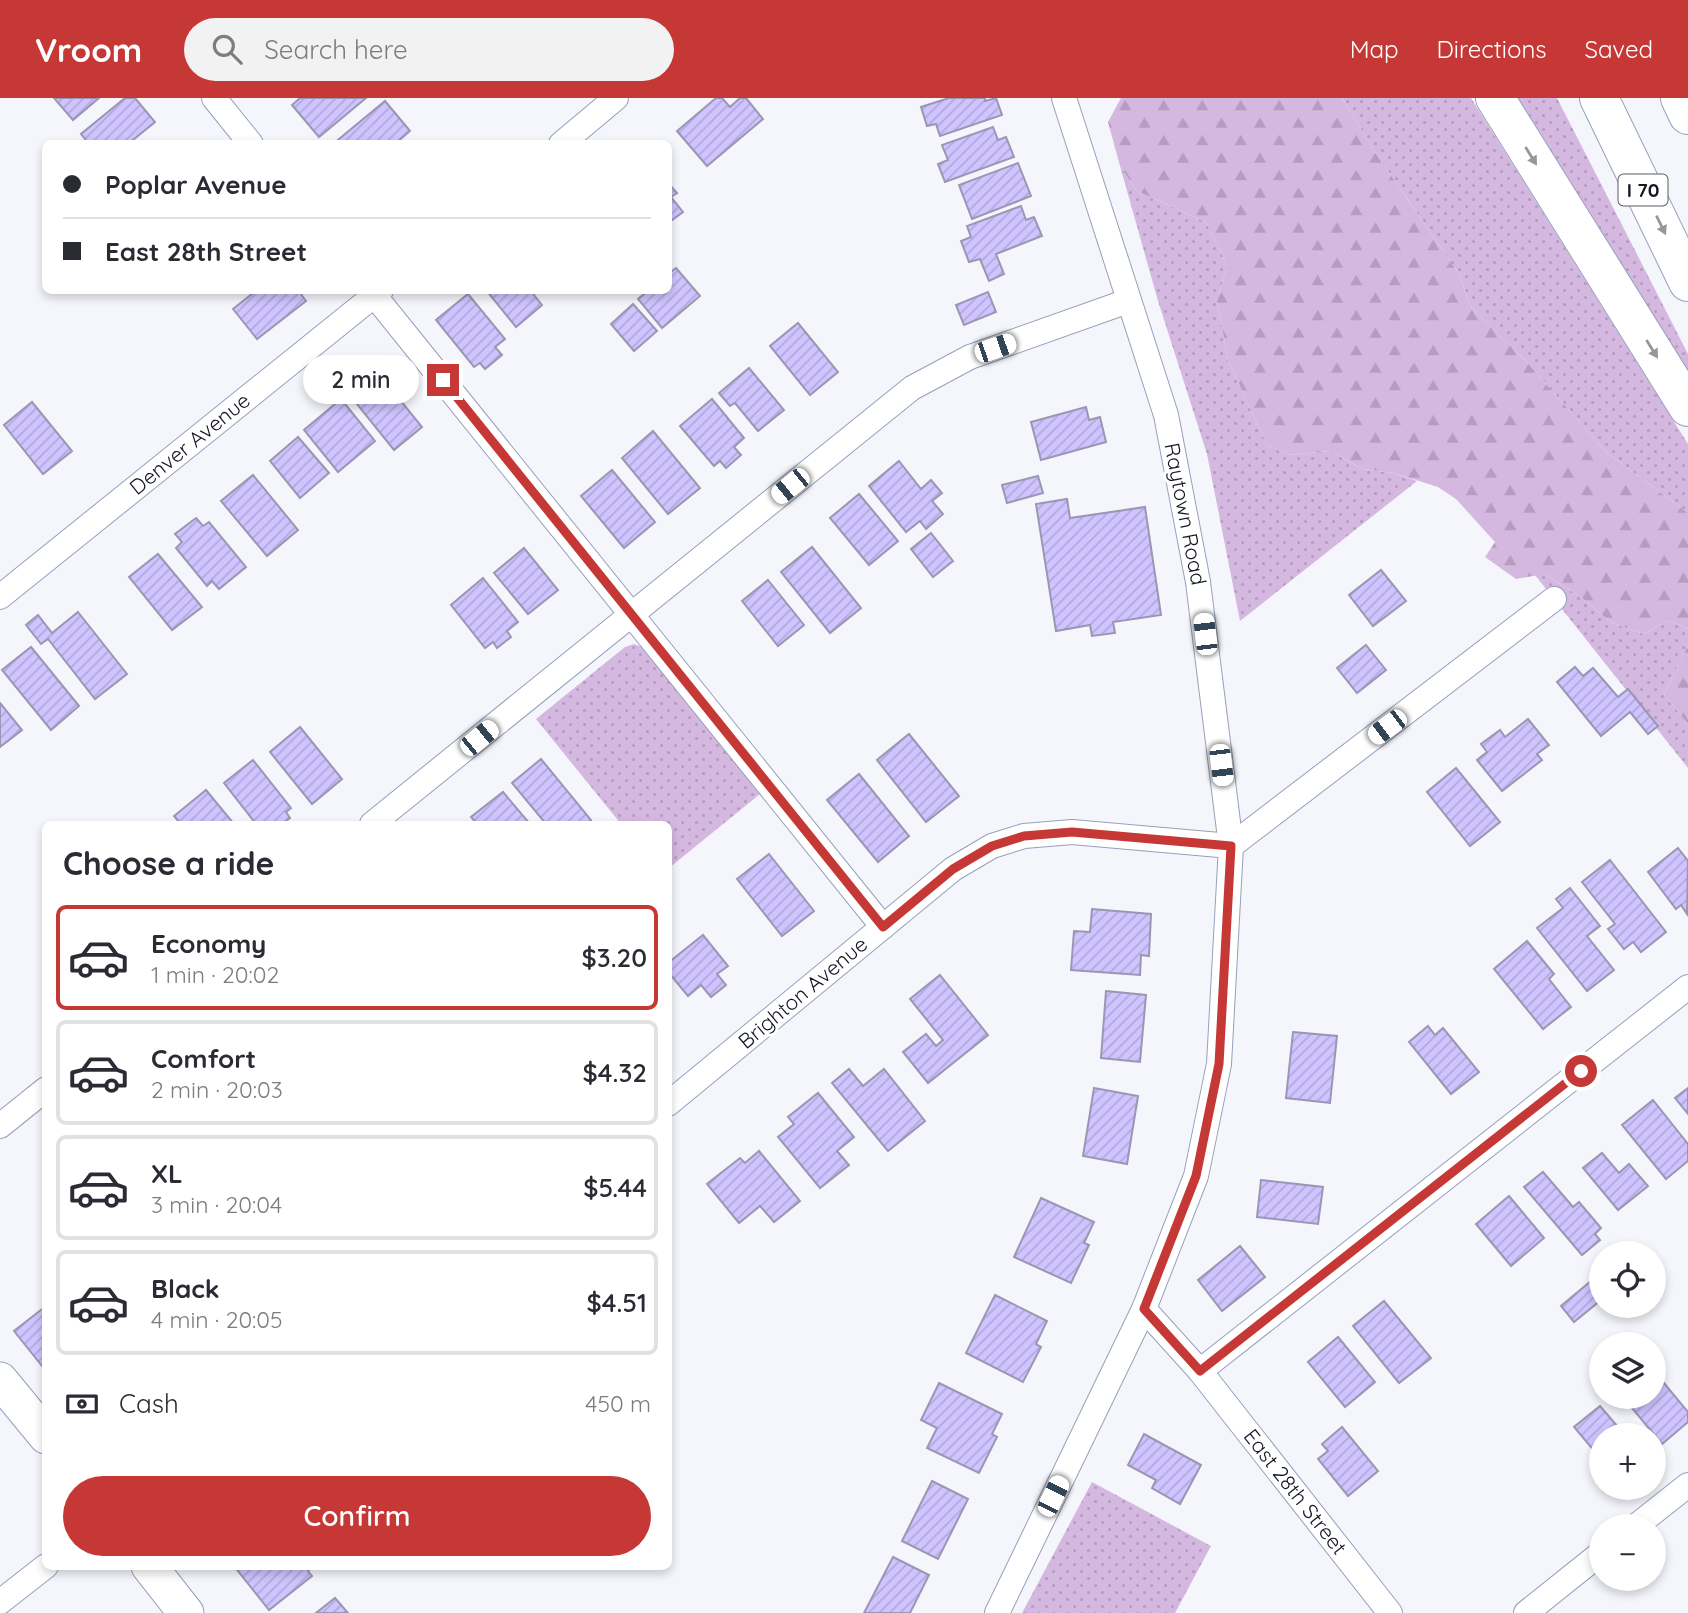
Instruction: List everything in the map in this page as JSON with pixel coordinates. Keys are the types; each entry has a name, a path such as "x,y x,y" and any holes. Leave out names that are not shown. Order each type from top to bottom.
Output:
{"highway":[{"path":"1495,98 1688,407"},
{"name":"I 70","path":"1598,98 1688,282"},
{"path":"1680,98 1688,115"}],"main road":[{"path":"0,1380 42,1431"},
{"path":"152,1570 186,1613"}],"street":[{"path":"214,98 248,140"},
{"path":"566,140 616,98"},
{"name":"Raytown Road","path":"997,1613 1144,1309 1196,1176 1219,1064 1231,846 1198,582 1166,415 1064,98"},
{"name":"Denver Avenue","path":"0,597 373,294"},
{"path":"377,294 883,927"},
{"path":"376,821 912,388 970,357 1128,301"},
{"path":"1231,846 1554,599"},
{"name":"Brighton Avenue","path":"672,1101 953,869 992,846 1024,836 1072,832 1231,846"},
{"path":"1200,1371 1688,987"},
{"path":"0,1126 42,1092"},
{"name":"East 28th Street","path":"1144,1309 1200,1371 1390,1613"},
{"path":"1651,1514 1688,1485"},
{"path":"1526,1613 1589,1563"},
{"path":"0,1602 42,1569"}],"green space":[{"path":"1121,98 1342,98 1377,155 1459,274 1471,307 1525,360 1607,453 1688,513 1688,629 1669,620 1644,634 1612,623 1582,598 1545,574 1516,579 1485,557 1495,542 1456,499 1438,487 1394,473 1362,469 1331,451 1289,455 1267,445 1228,360 1217,301 1227,265 1206,222 1137,191 1120,166 1108,122"},
{"path":"1342,98 1471,98 1688,444 1688,513 1607,453 1525,360 1471,307 1459,274 1377,155"},
{"path":"1514,98 1557,98 1688,354 1688,379"},
{"path":"1120,166 1137,191 1206,222 1227,265 1217,301 1228,360 1267,445 1289,455 1331,451 1362,469 1394,473 1417,481 1240,621 1207,454 1158,301"},
{"path":"1545,574 1582,598 1612,623 1644,634 1669,620 1688,629 1688,645 1664,694 1688,724 1688,768 1535,575"},
{"path":"634,644 642,647 760,794 672,866 672,821 619,821 536,719 625,647"},
{"path":"1688,645 1688,724 1664,694"},
{"path":"1092,1482 1211,1546 1175,1613 1022,1613"}],"building":[{"path":"54,98 99,98 73,120"},
{"path":"125,98 135,98 155,122 133,140 86,140 81,134"},
{"path":"300,98 366,98 319,137 292,105"},
{"path":"716,98 722,98 730,107 740,98 746,98 763,119 707,166 677,131"},
{"path":"949,98 985,98 985,101 996,98 1002,115 940,136 936,124 927,126 921,107"},
{"path":"385,101 410,131 400,140 338,140"},
{"path":"993,127 998,140 1006,137 1014,157 945,182 938,164 948,160 942,145"},
{"path":"1018,163 1031,196 972,219 959,185"},
{"path":"672,198 683,212 672,220"},
{"path":"1021,206 1026,220 1034,217 1042,236 996,254 1004,274 989,281 980,259 969,262 961,241 971,237 967,226"},
{"path":"676,268 700,296 662,328 638,299 644,294 672,294 672,271"},
{"path":"988,292 996,312 964,325 956,305"},
{"path":"252,294 301,294 306,301 257,339 233,309"},
{"path":"468,294 505,339 495,347 502,355 485,369 480,363 474,367 436,320"},
{"path":"489,294 533,294 542,305 516,327"},
{"path":"633,304 657,331 634,351 611,324"},
{"path":"798,323 838,372 810,395 770,346"},
{"path":"749,368 784,410 758,431 735,403 730,406 719,393"},
{"path":"376,370 422,427 394,450 348,393"},
{"path":"341,399 375,441 338,472 304,430"},
{"path":"712,399 744,438 734,447 741,455 726,468 720,461 714,466 680,426"},
{"path":"32,402 72,451 43,474 4,425"},
{"path":"1086,407 1089,420 1100,417 1106,442 1041,460 1031,422"},
{"path":"653,431 700,488 668,514 622,458"},
{"path":"298,437 329,473 300,498 270,461"},
{"path":"899,461 921,489 931,480 942,493 932,501 943,514 926,529 920,521 906,532 869,486"},
{"path":"612,470 655,522 624,548 581,496"},
{"path":"253,475 298,530 267,556 221,501"},
{"path":"1038,476 1043,493 1007,503 1002,485"},
{"path":"859,494 898,541 869,565 830,518"},
{"path":"1067,499 1070,518 1145,507 1161,615 1113,622 1115,633 1092,636 1090,625 1056,631 1036,504"},
{"path":"196,518 203,526 209,522 246,567 219,589 212,581 207,586 176,548 182,542 175,534"},
{"path":"931,533 953,561 933,577 911,549"},
{"path":"812,547 861,608 830,633 781,572"},
{"path":"524,548 558,590 528,614 494,573"},
{"path":"158,554 202,607 172,630 129,577"},
{"path":"1381,570 1406,601 1373,626 1349,595"},
{"path":"483,578 518,622 507,631 511,637 497,648 493,642 485,648 451,605"},
{"path":"768,580 804,625 778,646 742,601"},
{"path":"78,612 127,674 95,699 48,639 41,644 26,625 38,615 52,633"},
{"path":"1366,645 1386,670 1357,693 1337,668"},
{"path":"31,647 79,706 51,730 2,670"},
{"path":"1575,667 1583,676 1593,668 1618,697 1628,689 1658,726 1648,734 1630,712 1601,736 1557,682"},
{"path":"0,703 22,730 0,747"},
{"path":"1528,719 1549,745 1537,754 1542,760 1502,791 1477,760 1487,752 1481,744 1500,730 1505,737"},
{"path":"300,727 342,779 312,804 270,752"},
{"path":"909,734 959,796 926,822 877,760"},
{"path":"541,759 591,820 544,821 512,783"},
{"path":"253,760 291,808 286,812 290,818 286,821 254,821 224,783"},
{"path":"1456,768 1500,822 1470,846 1427,792"},
{"path":"859,774 909,836 878,862 827,800"},
{"path":"206,790 232,821 178,821 174,816"},
{"path":"503,792 527,821 474,821 471,817"},
{"path":"1678,848 1688,861 1687,914 1681,905 1676,909 1648,872"},
{"path":"769,854 814,911 782,936 737,879"},
{"path":"1610,860 1666,932 1641,952 1633,942 1624,949 1608,929 1615,924 1582,882"},
{"path":"1570,888 1600,926 1587,936 1614,970 1587,991 1537,928 1563,908 1556,899"},
{"path":"1092,909 1151,914 1149,956 1141,955 1140,975 1071,970 1074,931 1090,932"},
{"path":"703,935 728,966 717,974 726,985 711,997 701,985 688,996 672,977 672,960"},
{"path":"1527,941 1554,974 1549,979 1571,1007 1543,1029 1494,969"},
{"path":"940,975 988,1035 928,1083 903,1052 926,1034 936,1046 943,1040 910,999"},
{"path":"1106,991 1146,995 1140,1062 1101,1058"},
{"path":"1428,1026 1435,1035 1443,1028 1479,1072 1451,1094 1409,1042"},
{"path":"1293,1032 1337,1036 1330,1103 1286,1098"},
{"path":"849,1069 863,1086 884,1069 925,1121 888,1151 832,1083"},
{"path":"1094,1088 1138,1096 1127,1164 1083,1156"},
{"path":"1688,1088 1688,1114 1675,1098"},
{"path":"818,1093 854,1137 837,1151 849,1165 820,1188 778,1137 794,1124 788,1117"},
{"path":"1653,1100 1688,1144 1688,1161 1666,1179 1622,1125"},
{"path":"759,1151 800,1201 774,1222 760,1206 739,1223 707,1184 740,1158 745,1163"},
{"path":"1602,1153 1619,1173 1629,1164 1648,1186 1618,1210 1583,1168"},
{"path":"1543,1172 1573,1207 1579,1202 1601,1228 1595,1234 1600,1240 1589,1241 1589,1249 1582,1255 1524,1187"},
{"path":"1261,1180 1323,1187 1318,1224 1257,1217"},
{"path":"1509,1196 1544,1238 1511,1266 1476,1224"},
{"path":"1041,1198 1094,1222 1084,1243 1089,1245 1071,1283 1014,1257"},
{"path":"1240,1246 1265,1277 1222,1311 1198,1280"},
{"path":"1589,1283 1589,1310 1574,1322 1561,1306"},
{"path":"995,1295 1047,1321 1036,1344 1041,1347 1023,1382 966,1353"},
{"path":"1384,1301 1431,1358 1399,1383 1353,1326"},
{"path":"42,1309 42,1366 14,1331"},
{"path":"1338,1337 1375,1382 1345,1407 1308,1362"},
{"path":"939,1383 1002,1414 992,1434 997,1437 979,1473 927,1448 937,1428 921,1420"},
{"path":"1666,1385 1688,1412 1688,1422 1666,1441 1666,1423 1644,1423 1633,1409 1666,1409"},
{"path":"1596,1409 1603,1409 1615,1423 1589,1423 1589,1445 1574,1427"},
{"path":"1342,1427 1378,1471 1348,1496 1318,1459 1328,1451 1322,1444"},
{"path":"1144,1434 1201,1465 1180,1504 1152,1488 1156,1480 1128,1465"},
{"path":"932,1481 968,1499 938,1559 902,1541"},
{"path":"893,1557 929,1575 910,1613 864,1613"},
{"path":"237,1570 309,1570 312,1576 269,1610"},
{"path":"335,1598 348,1613 316,1613"}],"route":[{"path":"443,380 883,927 953,869 992,846 1024,836 1072,832 1231,846 1219,1064 1196,1176 1144,1309 1200,1371 1581,1071"}]}
